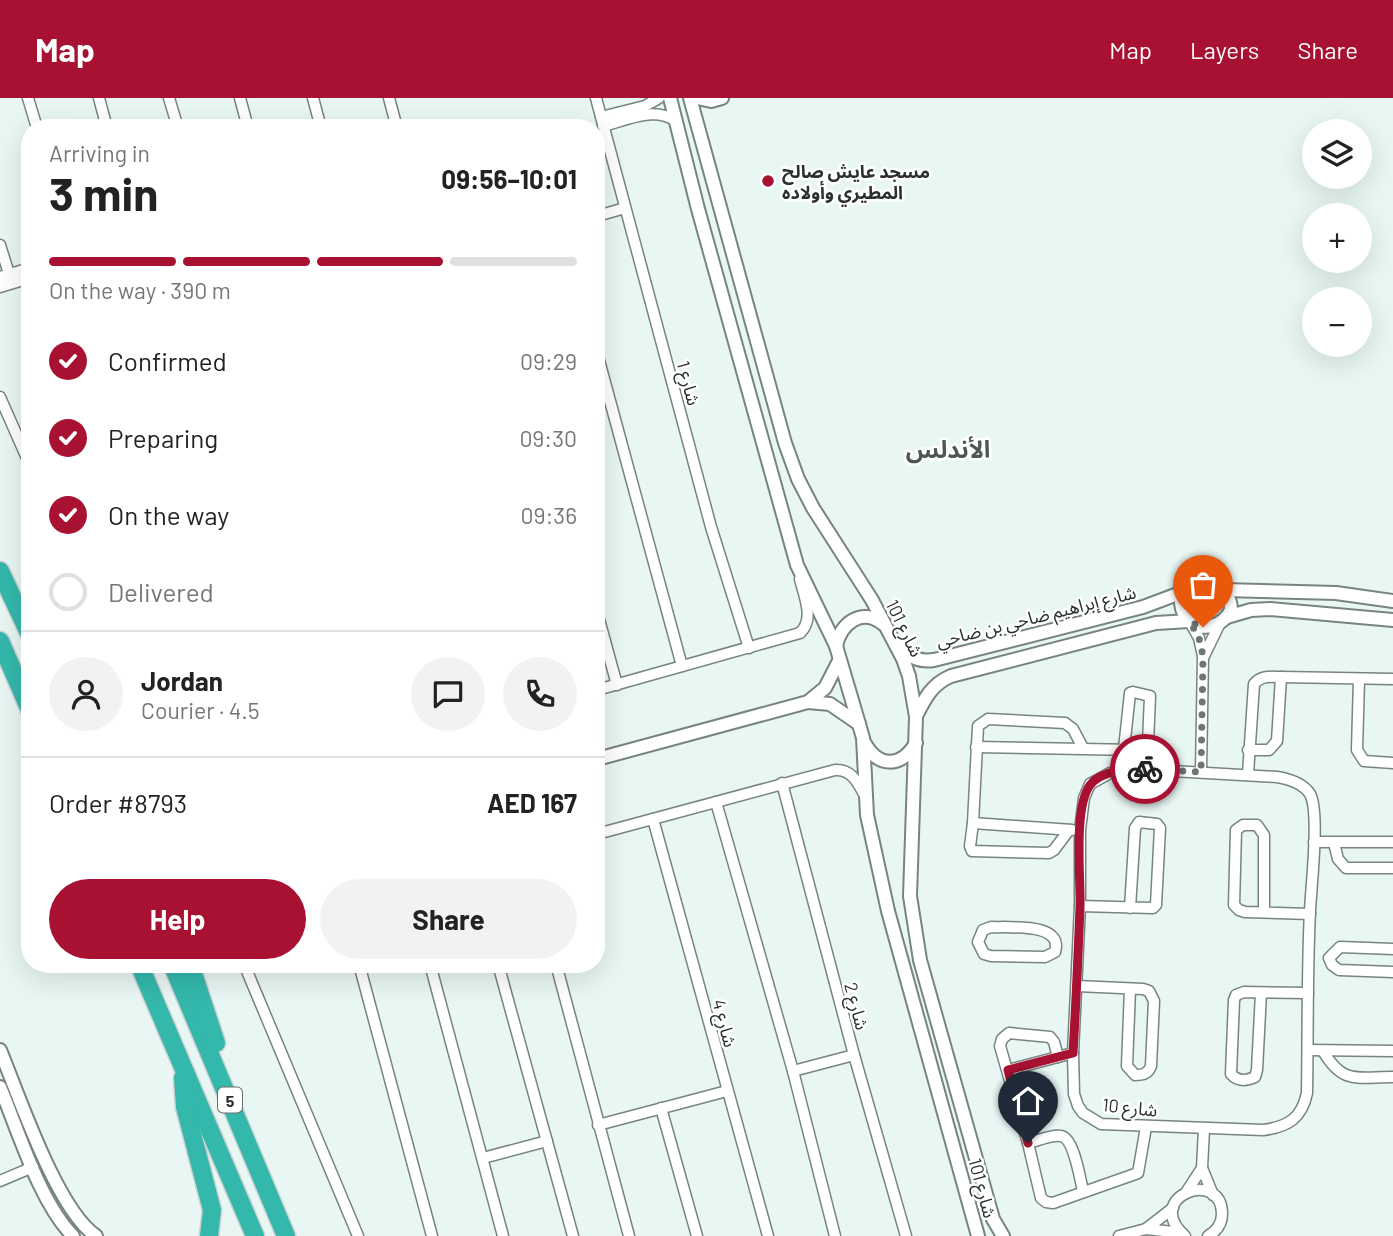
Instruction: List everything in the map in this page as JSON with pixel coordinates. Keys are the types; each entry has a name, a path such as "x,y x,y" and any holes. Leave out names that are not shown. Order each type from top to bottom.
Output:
{"highway":[{"path":"0,571 21,616"},
{"path":"0,641 21,689"},
{"name":"5","path":"143,973 255,1236"},
{"name":"5","path":"176,973 286,1236"},
{"path":"193,973 242,1130"},
{"path":"181,1061 185,1107 212,1210 209,1236"}],"street":[{"path":"28,98 34,119"},
{"path":"99,98 105,119"},
{"path":"169,98 175,119"},
{"path":"240,98 246,119"},
{"path":"313,98 319,119"},
{"path":"389,98 395,119"},
{"name":"شارع 1","path":"596,98 601,119"},
{"path":"605,120 645,106 659,98"},
{"name":"شارع 101","path":"670,98 797,565 836,646 863,738 865,796 888,911 978,1236"},
{"name":"شارع 101","path":"690,98 776,414 798,479 813,508 872,600 895,642 908,676 916,717 910,896 920,960 993,1219 1003,1236"},
{"path":"696,98 717,99"},
{"path":"696,119 717,99"},
{"path":"605,121 663,113 676,121"},
{"name":"شارع 1","path":"605,132 711,527 749,648"},
{"path":"605,214 625,208"},
{"path":"0,245 4,276 21,271"},
{"path":"0,287 21,281"},
{"path":"742,370 755,373 763,364"},
{"path":"605,382 682,666"},
{"path":"0,397 21,445"},
{"path":"755,416 758,411 768,408 776,414"},
{"path":"605,688 798,634 807,626 807,608 797,565"},
{"path":"1201,772 1203,656 1199,638 1182,612 1181,603 1191,589 1207,584 1223,590 1336,593 1393,601"},
{"name":"شارع إبراهيم ضاحي بن ضاحي","path":"895,642 912,658 923,662 1143,607 1191,589"},
{"path":"1203,656 1231,605 1223,590"},
{"path":"1189,622 1203,627 1251,610 1270,609 1393,620"},
{"path":"836,646 839,632 848,621 861,616 875,618 884,626"},
{"name":"شارع إبراهيم ضاحي بن ضاحي","path":"916,717 928,692 938,681 951,676 1156,623 1189,622"},
{"path":"605,641 617,685"},
{"path":"808,702 825,688 839,661"},
{"path":"1248,774 1255,684 1263,677 1393,679"},
{"path":"1248,750 1269,750 1277,741 1281,677"},
{"path":"1359,679 1359,755 1364,761 1393,763"},
{"path":"976,747 1136,750 1147,743 1150,696 1130,693 1124,748"},
{"path":"605,757 808,702 830,704 859,724"},
{"path":"1074,830 1049,853 972,851 970,846 978,726 988,719 1065,723 1073,729 1083,748"},
{"path":"863,738 870,751 881,760 896,762 909,756 916,743"},
{"path":"1136,750 1137,769"},
{"path":"605,832 842,769 852,775 865,796"},
{"name":"شارع 10","path":"1137,769 1201,772 1287,779 1310,793 1314,842 1307,1093 1304,1106 1288,1124 1263,1130 1101,1124 1083,1113 1074,1094 1073,1053 1080,906 1074,830 1090,784 1110,772 1137,769"},
{"name":"شارع 2","path":"782,783 854,1055 906,1236"},
{"path":"716,802 793,1071 835,1236"},
{"name":"شارع 4","path":"653,819 768,1236"},
{"path":"1080,906 1130,908 1153,908 1156,905 1160,828 1157,824 1139,822 1135,828 1130,908"},
{"path":"973,823 1074,830"},
{"path":"1264,911 1264,835 1257,825 1243,825 1236,830 1234,905 1238,911 1310,914"},
{"path":"1314,842 1393,842"},
{"path":"1334,843 1338,859 1346,868 1393,868"},
{"path":"1004,928 1044,930 1055,939 1057,945 1051,956 1045,957 991,956 984,954 978,942 983,930 1004,928"},
{"path":"1057,945 1077,947"},
{"path":"1329,958 1340,947 1393,949"},
{"path":"1310,957 1329,958 1339,970 1393,972"},
{"path":"248,973 358,1236"},
{"path":"361,973 432,1236"},
{"path":"432,973 503,1236"},
{"path":"500,973 573,1236"},
{"path":"558,973 629,1236"},
{"path":"1077,986 1130,989 1149,991 1154,1001 1151,1066 1149,1072 1142,1075 1135,1075 1127,1066 1130,989"},
{"path":"1261,993 1255,1077 1247,1080 1236,1079 1231,1074 1236,995 1244,992 1308,993"},
{"path":"914,1003 922,1008 933,1003"},
{"path":"1058,1057 1050,1037 1009,1033 1002,1039 1000,1046 1041,1198 1046,1202 1053,1203 1139,1173 1146,1127"},
{"path":"928,1054 938,1047 947,1052"},
{"path":"0,1050 54,1178 72,1210 96,1236"},
{"path":"1308,1050 1393,1051"},
{"path":"1323,1051 1333,1069 1344,1077 1393,1077"},
{"path":"1008,1070 1073,1053"},
{"path":"793,1071 854,1055"},
{"path":"0,1087 54,1212 73,1236"},
{"path":"598,1125 727,1091"},
{"path":"661,1108 697,1236"},
{"path":"1204,1129 1202,1168 1221,1207 1222,1217 1213,1234"},
{"path":"1028,1143 1060,1136 1066,1138 1074,1152 1083,1191"},
{"path":"483,1158 547,1141"},
{"path":"0,1181 33,1167"},
{"path":"1188,1191 1202,1168"},
{"path":"1119,1236 1146,1229 1173,1208 1182,1194 1188,1191 1200,1189 1213,1195"},
{"path":"1173,1208 1173,1221 1183,1235"},
{"path":"1146,1229 1183,1235"}],"way so far":[{"path":"1145,769 1201,772 1203,656 1196,630 1190,622 1203,627"}],"place":[{"name":"مسجد عايش صالح المطيري وأولاده","path":"768,181"}],"district":[{"name":"الأندلس","path":"948,448"}],"route":[{"path":"1028,1143 1008,1070 1073,1053 1080,906 1080,830 1084,798 1090,784 1100,776 1110,772 1145,769"}]}
